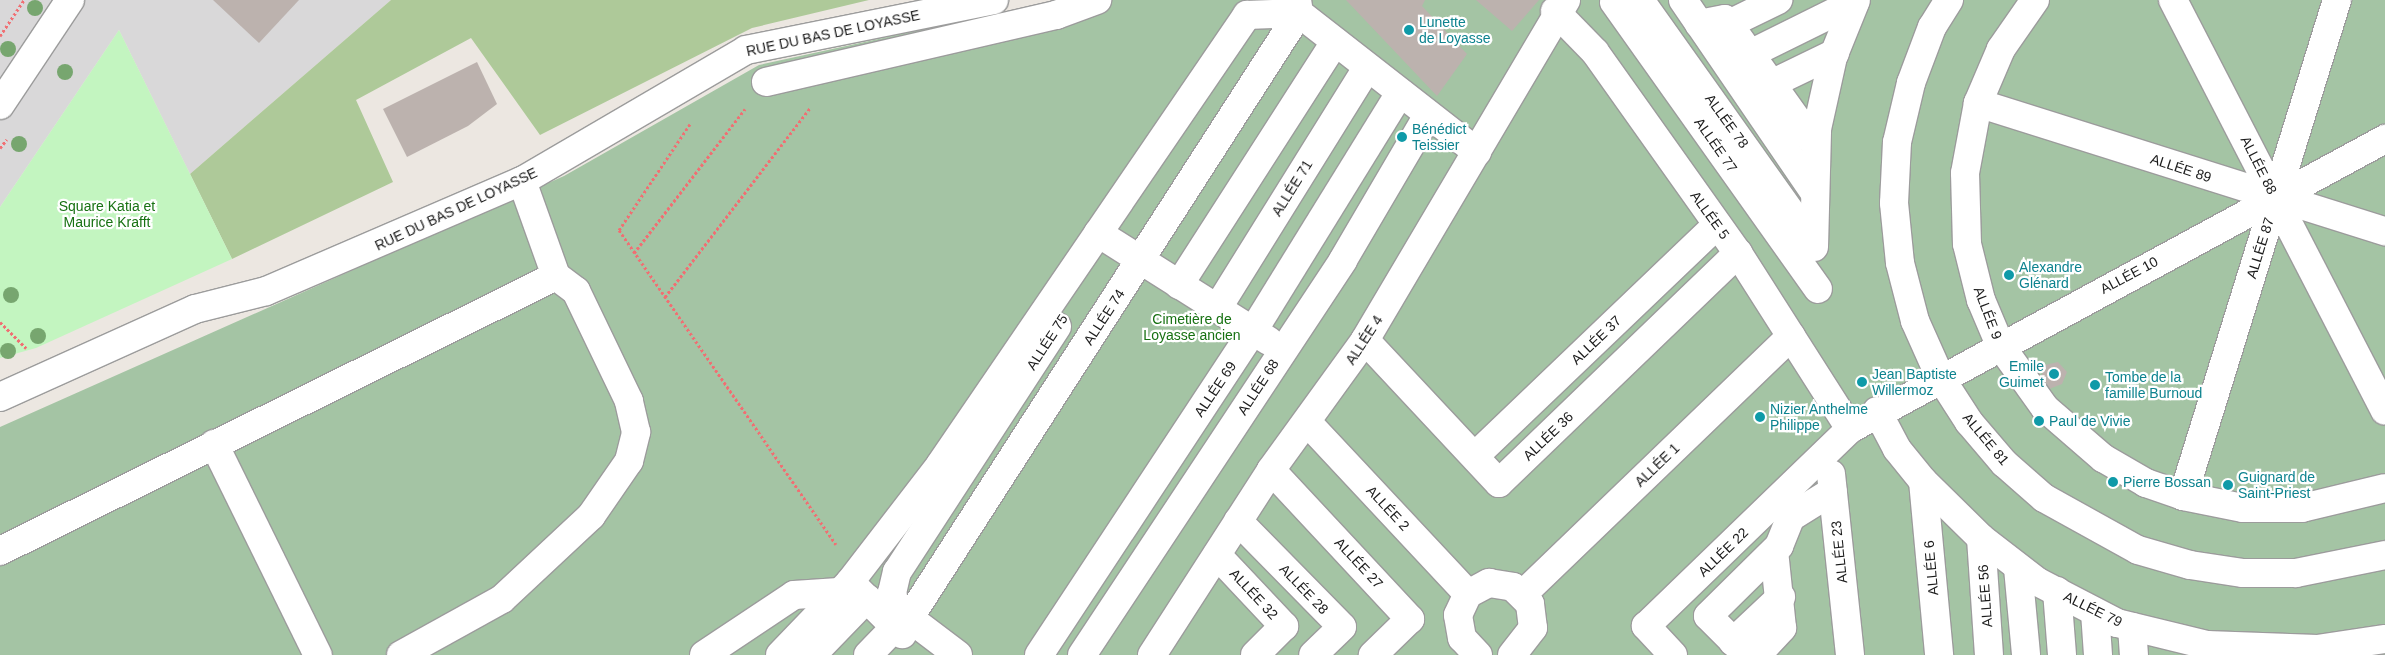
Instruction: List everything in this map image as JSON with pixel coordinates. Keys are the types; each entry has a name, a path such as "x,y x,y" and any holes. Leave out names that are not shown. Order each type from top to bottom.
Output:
{"street":[{"path":"0,105 70,0"},
{"name":"RUE DU BAS DE LOYASSE","path":"0,397 195,309 266,291 522,181 746,50 994,0"},
{"path":"766,82 842,66 1056,15 1097,0"},
{"name":"ALLÉE 78","path":"1621,0 1813,243"},
{"name":"ALLÉE 77","path":"1621,0 1818,289 1813,243"},
{"path":"1729,24 1778,0"},
{"name":"ALLÉE 81","path":"1949,0 1932,27 1910,83 1897,142 1894,203 1900,263 1911,305 1940,377 1969,422 2024,480 2090,527 2138,550 2190,565 2243,573 2296,573 2385,555"},
{"name":"ALLÉE 9","path":"2035,0 2001,49 1978,103 1965,173 1967,244 1981,300 2000,344 2045,408 2104,458 2146,483 2183,496 2243,508 2302,508 2385,488"},
{"name":"ALLÉE 88","path":"2173,0 2385,410"},
{"name":"ALLÉE 87","path":"2183,496 2337,0"},
{"path":"1750,54 1855,1"},
{"path":"1813,243 1816,146 1835,54 1855,1"},
{"name":"ALLÉE 4","path":"1152,655 1271,470 1308,423 1365,340 1561,6"},
{"name":"ALLÉE 5","path":"1561,6 1738,253 1850,430"},
{"path":"812,655 853,586 1105,238 1248,16 1298,7 1335,42 1477,152"},
{"name":"ALLÉE 74","path":"868,655 901,624 1140,260 1298,7"},
{"path":"1691,7 1725,19 1816,146"},
{"path":"1691,7 1814,192"},
{"path":"1179,285 1335,42"},
{"path":"1771,84 1835,54"},
{"name":"ALLÉE 71","path":"1217,309 1368,68"},
{"name":"ALLÉE 69","path":"1039,655 1253,331 1400,93"},
{"name":"ALLÉE 89","path":"1978,103 2385,231"},
{"name":"ALLÉE 68","path":"1082,655 1343,260 1428,115"},
{"name":"ALLÉE 10","path":"1829,450 1850,430 1877,411 2385,139"},
{"path":"401,655 502,599 591,516 628,461 636,432 629,401 576,291 556,276 522,181"},
{"name":"ALLÉE 37","path":"1474,456 1717,225"},
{"path":"1105,238 1282,350"},
{"name":"ALLÉE 75","path":"958,655 901,624 892,593 897,572 1105,238"},
{"name":"ALLÉE 36","path":"1365,340 1499,483 1738,253"},
{"path":"0,551 556,276"},
{"name":"ALLÉE 1","path":"1523,594 1791,336"},
{"name":"ALLÉE 79","path":"1877,411 1897,450 1922,481 1981,538 2018,568 2095,612 2132,627 2171,647 2208,650 2317,652 2353,650 2385,639"},
{"name":"ALLÉE 2","path":"1308,423 1468,594"},
{"path":"214,444 318,655"},
{"name":"ALLÉE 23","path":"1829,450 1850,655"},
{"name":"ALLÉE 22","path":"1673,655 1646,626 1829,450"},
{"name":"ALLÉE 27","path":"1271,470 1410,619 1373,655"},
{"name":"ALLÉE 6","path":"1922,481 1939,655"},
{"path":"1781,597 1740,648 1708,616 1774,551 1791,517 1833,490"},
{"name":"ALLÉE 28","path":"1238,521 1342,627 1313,655"},
{"name":"ALLÉE 56","path":"1981,538 1989,655"},
{"path":"1757,655 1782,628 1781,597 1774,551"},
{"name":"ALLÉE 32","path":"1217,555 1284,626 1255,655"},
{"path":"2018,568 2026,655"},
{"path":"1469,653 1458,627 1468,594 1489,583 1513,586 1523,594 1532,610 1533,628 1519,653"},
{"path":"780,655 853,586"},
{"path":"704,655 794,595 853,586 901,624 928,655"},
{"path":"2057,591 2062,655"},
{"path":"2095,612 2098,655"},
{"path":"2132,627 2134,655"}],"path":[{"path":"0,36 24,0"},
{"path":"665,297 842,66"},
{"path":"634,253 766,82"},
{"path":"694,117 619,230 665,297 853,586"},
{"path":"0,322 27,349"}],"shaded area":[{"path":"0,0 391,0 190,174 119,30 0,207"}],"green space":[{"path":"391,0 869,0 752,28 540,135 471,38 356,100 393,182 232,259 190,174"},
{"name":"Cimetière de Loyasse ancien","path":"1058,0 2385,0 2385,655 0,655 0,427 564,176 759,65"},
{"name":"Square Katia et Maurice Krafft","path":"119,30 232,259 36,348 0,358 0,207"}],"building":[{"path":"213,0 299,0 259,43"},
{"name":"Lunette de Loyasse","path":"1346,0 1425,0 1422,6 1467,54 1437,96"},
{"path":"1476,0 1539,0 1512,31"},
{"path":"477,62 497,104 468,126 407,157 383,109"},
{"name":"Emile Guimet","path":"2058,362 2067,372 2062,384 2049,389 2041,377 2045,365"}],"place":[{"name":"Lunette de Loyasse","path":"1409,30"},
{"name":"Bénédict Teissier","path":"1402,137"},
{"name":"Alexandre Glénard","path":"2009,275"},
{"name":"Emile Guimet","path":"2054,374"},
{"name":"Jean Baptiste Willermoz","path":"1862,382"},
{"name":"Tombe de la famille Burnoud","path":"2095,385"},
{"name":"Nizier Anthelme Philippe","path":"1760,417"},
{"name":"Paul de Vivie","path":"2039,421"},
{"name":"Pierre Bossan","path":"2113,482"},
{"name":"Guignard de Saint-Priest","path":"2228,485"}]}
